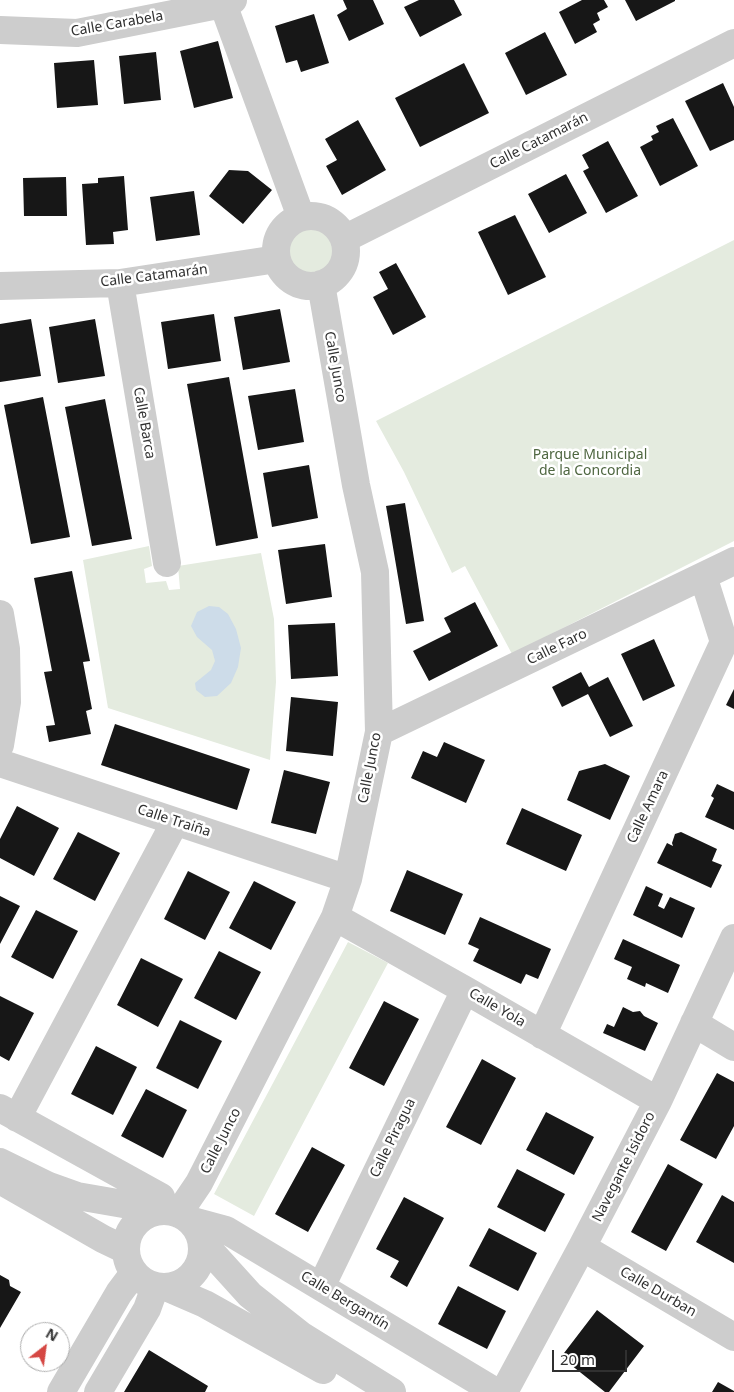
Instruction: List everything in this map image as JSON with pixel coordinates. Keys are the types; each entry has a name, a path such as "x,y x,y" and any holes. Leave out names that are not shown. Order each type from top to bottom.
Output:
{"street":[{"name":"Calle Carabela","path":"0,30 77,33 228,2"},
{"path":"228,2 301,217"},
{"name":"Calle Catamarán","path":"344,239 734,43"},
{"path":"301,217 322,217 332,222 344,239 346,250 344,262 331,280 320,284 309,286 289,278 277,259 276,248 278,238 292,221 301,217"},
{"name":"Calle Catamarán","path":"0,286 120,283 277,259"},
{"name":"Calle Barca","path":"120,283 168,563"},
{"name":"Calle Junco","path":"177,1220 200,1183 334,917 348,879 379,732 375,572 356,485 320,284"},
{"name":"Calle Faro","path":"379,732 734,561"},
{"name":"Calle Amara","path":"542,1035 724,642 702,576"},
{"path":"0,614 6,649 7,694 0,745"},
{"name":"Calle Traiña","path":"0,763 348,879"},
{"path":"146,1274 180,1284 191,1277 198,1267 202,1254 161,1197 9,1113 175,822"},
{"name":"Calle Yola","path":"334,917 465,990 658,1102"},
{"name":"Navegante Isidoro","path":"504,1392 658,1102 734,938"},
{"name":"Calle Piragua","path":"321,1287 465,990"},
{"path":"694,1023 734,1047"},
{"name":"Calle Bergantín","path":"0,1162 50,1186 77,1196 129,1205 177,1220 226,1230 496,1392"},
{"path":"10,1186 103,1239 146,1274 274,1342 360,1392"},
{"path":"98,1392 147,1309 146,1274 127,1237 133,1226 142,1217 177,1220 250,1295 302,1336 392,1392"},
{"name":"Calle Durban","path":"582,1247 734,1337"},
{"path":"61,1392 119,1293 146,1274"}],"green space":[{"path":"315,229 327,235 332,242 332,260 327,267 320,272 307,273 299,270 292,263 289,247 292,239 299,232"},
{"name":"Parque Municipal de la Concordia","path":"734,240 734,541 512,654 465,566 452,573 404,472 376,421"},
{"path":"149,546 152,566 144,569 146,583 166,581 169,590 180,589 178,566 261,553 274,619 276,682 270,760 108,708 83,560"},
{"path":"348,942 388,963 254,1216 214,1194"}],"water":[{"path":"209,606 219,607 228,614 236,629 241,648 238,667 231,683 217,696 205,697 196,690 195,683 211,670 215,661 212,650 197,637 191,626 197,612"}],"building":[{"path":"343,0 373,0 384,24 349,41 337,15 347,9"},
{"path":"419,0 454,0 462,15 420,37 404,7"},
{"path":"582,0 604,0 608,7 597,13 600,20 593,24 597,32 575,44 559,12"},
{"path":"625,0 675,0 675,1 636,21"},
{"path":"314,14 329,63 301,72 297,60 286,63 275,26"},
{"path":"545,32 567,75 526,95 505,53"},
{"path":"218,41 233,98 194,108 180,51"},
{"path":"156,52 161,100 124,104 119,56"},
{"path":"94,60 98,105 57,108 54,63"},
{"path":"464,63 489,113 420,147 395,98"},
{"path":"723,83 734,107 734,140 710,151 685,101"},
{"path":"673,118 698,166 660,186 640,147 653,140 651,136 659,132 656,126"},
{"path":"358,120 386,170 342,195 326,166 337,160 325,139"},
{"path":"608,141 638,196 606,213 583,171 589,168 582,155"},
{"path":"229,170 248,171 272,190 243,224 209,196"},
{"path":"566,174 587,213 549,233 528,194"},
{"path":"124,176 128,230 113,232 114,244 86,245 82,184 98,183 98,178"},
{"path":"66,177 67,216 24,216 23,178"},
{"path":"194,191 200,235 156,241 150,197"},
{"path":"515,215 546,277 508,295 478,232"},
{"path":"396,263 426,317 393,335 373,297 388,289 379,272"},
{"path":"280,309 290,362 243,370 234,317"},
{"path":"214,314 221,361 168,369 161,322"},
{"path":"31,319 41,376 0,382 0,324"},
{"path":"95,319 105,376 58,383 49,327"},
{"path":"229,377 258,538 216,546 187,384"},
{"path":"295,389 304,442 258,450 248,396"},
{"path":"43,397 70,537 31,544 4,405"},
{"path":"105,399 132,539 92,546 65,407"},
{"path":"309,465 318,518 272,527 263,473"},
{"path":"405,503 424,621 406,624 386,506"},
{"path":"325,544 332,597 286,604 278,550"},
{"path":"72,571 90,661 83,662 92,709 86,711 91,734 49,742 46,726 55,725 44,672 52,671 34,578"},
{"path":"475,602 498,646 429,681 413,651 451,632 444,618"},
{"path":"335,623 338,676 291,679 288,625"},
{"path":"654,639 675,686 643,701 621,654"},
{"path":"581,672 589,687 608,677 633,726 610,737 588,694 562,707 552,687"},
{"path":"734,689 734,709 726,705"},
{"path":"291,697 338,702 333,756 286,751"},
{"path":"115,724 250,769 237,810 101,765"},
{"path":"444,742 485,760 466,803 411,778 423,751 437,757"},
{"path":"605,764 630,776 610,820 567,800 579,771"},
{"path":"284,770 330,782 316,834 271,823"},
{"path":"717,784 734,792 734,830 705,817 714,798 711,796"},
{"path":"17,806 59,828 34,876 0,858 0,839"},
{"path":"522,808 582,835 566,871 506,844"},
{"path":"78,832 120,853 95,901 53,879"},
{"path":"681,832 717,849 712,861 722,865 711,888 657,863 667,843 673,846 675,834"},
{"path":"407,870 463,894 445,935 390,911"},
{"path":"188,871 230,892 205,940 164,919"},
{"path":"254,881 296,902 271,950 229,928"},
{"path":"646,886 663,894 658,906 664,909 670,897 695,908 682,938 633,915"},
{"path":"0,896 20,906 0,944"},
{"path":"36,910 78,931 53,979 11,957"},
{"path":"480,917 551,949 538,979 526,974 521,984 473,961 479,949 468,944"},
{"path":"623,939 680,965 668,993 646,983 645,987 627,979 632,967 614,959"},
{"path":"219,951 261,972 236,1020 194,998"},
{"path":"141,958 183,979 158,1027 117,1005"},
{"path":"0,996 34,1013 9,1061 0,1056"},
{"path":"384,1001 419,1019 384,1086 349,1068"},
{"path":"623,1007 633,1012 640,1011 644,1016 658,1023 645,1051 603,1033 607,1024 614,1027"},
{"path":"180,1020 222,1041 198,1089 156,1068"},
{"path":"96,1046 137,1067 113,1115 71,1094"},
{"path":"482,1059 516,1078 481,1145 446,1127"},
{"path":"717,1073 734,1082 734,1126 716,1159 680,1140"},
{"path":"146,1089 187,1110 163,1158 121,1136"},
{"path":"546,1112 594,1137 574,1175 526,1150"},
{"path":"312,1147 345,1165 308,1232 275,1214"},
{"path":"668,1164 703,1184 666,1251 631,1232"},
{"path":"517,1169 565,1194 545,1232 497,1207"},
{"path":"722,1195 734,1202 734,1263 696,1242"},
{"path":"404,1197 444,1218 407,1287 390,1277 399,1261 376,1249"},
{"path":"489,1228 537,1253 518,1291 469,1266"},
{"path":"0,1275 9,1280 10,1286 21,1292 0,1328"},
{"path":"458,1286 506,1311 487,1349 438,1324"},
{"path":"597,1310 644,1346 609,1392 605,1392 561,1357"},
{"path":"149,1350 208,1386 205,1392 124,1392"},
{"path":"718,1382 734,1391 734,1392 712,1392"}]}
